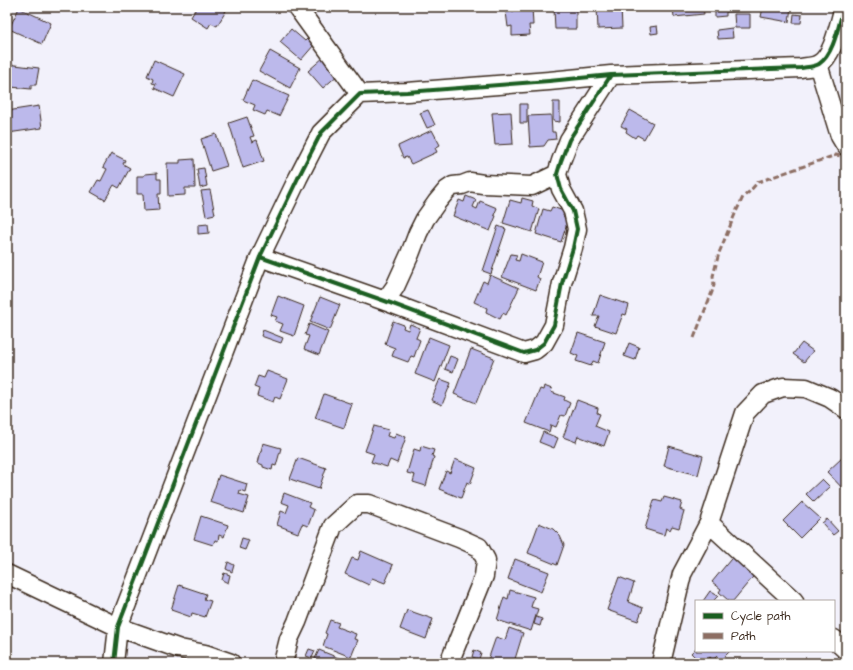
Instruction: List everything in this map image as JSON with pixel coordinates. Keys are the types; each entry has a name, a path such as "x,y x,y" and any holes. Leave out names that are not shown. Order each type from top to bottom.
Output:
{"street":[{"path":"297,7 360,94"},
{"path":"114,663 118,627 260,257 321,133 360,94 541,82 611,75 800,68 818,64 826,57 831,49 844,7"},
{"path":"818,64 840,136 846,146"},
{"path":"260,257 385,301 524,353 535,350 544,343 554,325 562,284 577,229 573,211 561,189 558,174 561,161 569,140 611,75"},
{"path":"385,301 395,287 425,219 447,190 453,186 470,182 532,186 558,174"},
{"path":"661,663 682,574 709,523 744,413 763,394 784,387 806,388 830,398 846,409"},
{"path":"283,663 289,639 297,622 332,526 357,504 369,504 479,547 486,560 484,576 449,663"},
{"path":"709,523 793,600"},
{"path":"7,574 180,656 205,654 231,663"},
{"path":"835,640 846,650"}],"building":[{"path":"197,7 223,7 222,9 226,11 217,26 211,23 208,28 191,17"},
{"path":"514,7 532,7 533,25 529,25 530,35 512,36 512,26 508,27 506,12 514,11"},
{"path":"597,7 621,7 622,28 598,29"},
{"path":"673,7 703,7 704,14 674,17"},
{"path":"715,7 750,7 751,11 726,12 726,16 715,17"},
{"path":"763,7 791,7 789,22 761,17"},
{"path":"19,8 51,23 42,44 9,29"},
{"path":"576,8 576,29 555,29 554,9"},
{"path":"734,14 750,14 750,28 735,28"},
{"path":"794,14 802,15 801,23 793,23"},
{"path":"657,26 658,33 651,34 650,27"},
{"path":"732,28 733,38 718,39 717,30"},
{"path":"291,29 305,41 307,39 314,45 301,60 280,42"},
{"path":"270,51 300,68 290,88 259,71"},
{"path":"324,57 339,74 323,88 308,71"},
{"path":"154,60 185,74 174,97 154,88 156,84 152,83 153,79 147,76"},
{"path":"7,64 39,68 36,85 31,85 31,89 11,87 11,83 7,82"},
{"path":"252,80 289,96 279,116 267,111 265,115 253,110 255,105 243,100"},
{"path":"553,102 560,102 560,122 553,121"},
{"path":"520,104 527,104 527,123 520,123"},
{"path":"39,106 42,128 8,133 7,111"},
{"path":"428,110 435,125 427,128 420,113"},
{"path":"630,110 653,123 644,139 637,135 635,138 626,132 627,129 621,126"},
{"path":"511,112 513,144 495,145 492,113"},
{"path":"551,115 552,132 555,132 556,139 548,140 544,146 530,147 528,116"},
{"path":"247,117 254,136 250,137 252,142 257,140 264,161 243,168 229,123"},
{"path":"432,130 440,145 435,148 437,152 411,164 407,157 403,158 398,146"},
{"path":"216,134 227,166 211,171 201,139"},
{"path":"111,153 125,160 123,164 130,168 119,188 114,185 105,200 91,192 98,180 101,181 107,169 103,167"},
{"path":"194,159 195,188 185,188 185,195 168,196 167,163 180,163 180,160"},
{"path":"204,168 207,186 200,188 197,169"},
{"path":"157,173 157,179 161,179 161,194 158,194 159,210 144,211 143,194 137,194 137,176"},
{"path":"210,190 215,214 206,216 201,191"},
{"path":"466,196 476,200 473,207 477,209 480,201 497,208 494,215 496,216 490,231 453,216 459,200 464,202"},
{"path":"522,198 533,201 532,206 539,209 532,232 503,223 510,200 521,203"},
{"path":"552,207 564,211 563,216 569,218 561,242 536,234 543,209 550,211"},
{"path":"208,224 209,233 198,234 198,225"},
{"path":"498,226 506,229 491,274 483,271"},
{"path":"511,254 517,255 515,260 519,261 521,254 542,262 537,277 540,279 536,290 502,277"},
{"path":"490,275 519,288 506,315 503,313 500,319 486,312 487,308 474,302 483,281 487,283"},
{"path":"600,295 629,305 626,315 623,314 616,333 595,326 599,316 593,316"},
{"path":"278,296 304,306 294,336 280,331 283,324 275,321 277,317 271,315"},
{"path":"320,297 340,305 330,330 310,322"},
{"path":"393,321 404,325 403,328 408,330 410,324 420,328 416,338 420,340 414,357 411,356 408,362 392,356 395,348 385,344"},
{"path":"309,324 328,332 319,355 304,349 309,336 305,335"},
{"path":"263,330 283,338 281,343 261,336"},
{"path":"578,333 605,342 598,363 593,361 591,366 576,361 578,356 571,353"},
{"path":"429,337 449,345 435,382 415,374"},
{"path":"629,343 639,347 635,360 624,356"},
{"path":"802,343 813,351 804,362 793,354"},
{"path":"471,349 494,358 476,403 454,394"},
{"path":"450,356 458,359 453,372 445,369"},
{"path":"267,371 288,379 280,399 275,397 273,402 257,396 259,389 254,387 258,376 264,378"},
{"path":"440,379 451,383 442,405 431,400"},
{"path":"544,386 552,389 551,392 565,397 564,400 570,403 565,416 561,415 556,427 551,425 549,432 526,423 540,389 543,390"},
{"path":"324,394 352,404 344,428 315,418"},
{"path":"577,400 598,408 597,413 600,414 595,426 609,432 604,446 578,436 576,442 563,437"},
{"path":"374,426 389,430 387,436 394,438 396,433 406,437 397,463 390,460 387,467 371,462 374,454 365,451"},
{"path":"543,432 558,438 554,448 539,442"},
{"path":"263,443 281,448 276,466 273,465 272,470 263,467 263,465 258,463"},
{"path":"421,446 434,450 432,456 434,457 426,486 413,482 415,475 407,473 414,449 420,451"},
{"path":"669,446 703,456 698,475 664,466"},
{"path":"843,457 846,459 846,492 827,472"},
{"path":"298,458 326,468 319,489 290,479"},
{"path":"455,459 476,468 470,484 467,482 461,498 439,489 446,471 450,473"},
{"path":"219,475 247,484 245,492 240,490 239,494 249,497 244,513 210,502"},
{"path":"822,479 830,487 814,502 806,494"},
{"path":"284,493 310,503 308,507 314,510 308,526 302,524 298,533 277,525 281,511 286,513 289,505 281,502"},
{"path":"664,497 682,502 680,509 684,511 679,528 672,526 670,530 666,528 664,535 645,529 654,500 662,502"},
{"path":"802,502 820,518 800,538 783,521"},
{"path":"201,516 228,525 224,537 219,535 218,541 215,540 213,545 194,539"},
{"path":"827,519 838,531 833,535 822,523"},
{"path":"539,523 553,529 560,536 564,545 557,565 528,553"},
{"path":"242,538 249,540 245,550 239,548"},
{"path":"361,551 393,565 385,583 372,578 369,585 345,574 352,558 358,560"},
{"path":"735,554 757,572 734,600 728,600 719,592 721,589 712,582"},
{"path":"515,559 549,572 541,592 508,579"},
{"path":"228,562 234,565 232,572 226,569"},
{"path":"224,573 230,575 228,583 222,580"},
{"path":"619,577 634,583 628,602 643,608 638,621 607,610"},
{"path":"179,585 206,594 204,599 211,601 205,617 192,613 191,617 171,610"},
{"path":"510,590 534,597 531,607 538,609 531,631 497,620 504,597 508,599"},
{"path":"710,591 718,596 714,600 704,600"},
{"path":"407,610 433,619 426,639 400,629"},
{"path":"536,617 542,619 540,626 534,624"},
{"path":"330,620 339,623 337,627 356,634 354,639 358,640 351,657 323,646 327,634 325,633"},
{"path":"509,628 523,633 515,659 519,660 518,663 498,663 488,660 496,637 505,640"},
{"path":"309,649 315,651 312,658 306,656"},
{"path":"695,649 695,652 729,652 721,660 717,656 713,660 710,657 705,663 701,663 691,653"},
{"path":"319,650 341,659 339,663 313,663"},
{"path":"474,650 481,653 479,659 472,657"}],"marked path":[{"path":"694,338 712,292 714,285 713,276 719,253 743,197 758,182 836,155 846,157"}],"cycle path":[{"path":"114,663 118,627 260,257 321,133 360,94 407,92 611,75 801,68 819,64 829,54 844,7"},
{"path":"260,257 385,301 524,353 535,350 544,343 554,325 562,283 573,248 577,229 573,211 561,189 557,174 569,140 611,75"}]}
